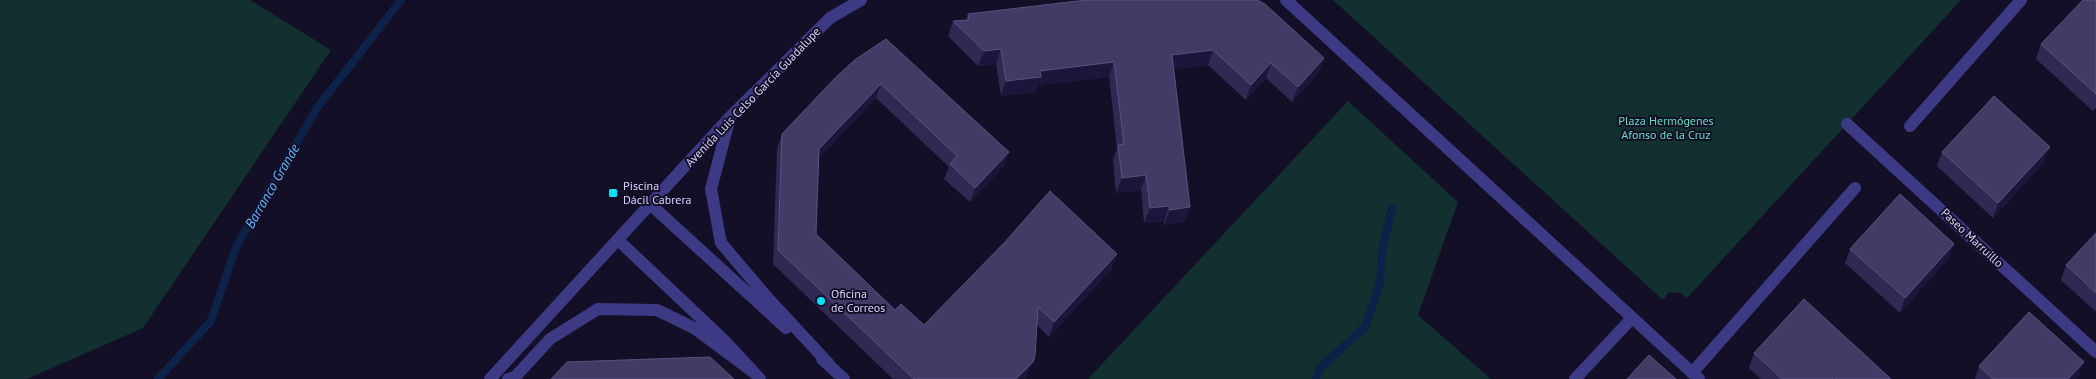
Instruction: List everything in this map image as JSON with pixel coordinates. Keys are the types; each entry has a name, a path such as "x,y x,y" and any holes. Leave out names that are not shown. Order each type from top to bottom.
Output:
{"street":[{"name":"Avenida Luis Celso García Guadalupe","path":"490,379 729,118 830,18 861,0"},
{"path":"1286,0 1696,376 1855,188"},
{"path":"1910,126 2021,0"},
{"path":"729,118 711,190 721,243 766,296 844,379"},
{"name":"Paseo Marruillo","path":"1847,124 2096,352"},
{"path":"650,204 758,304 829,364"},
{"path":"618,240 724,340 756,376"},
{"path":"508,379 515,377 550,339 598,308 657,310 694,328 756,376"},
{"path":"1575,379 1632,318"}],"green space":[{"path":"0,0 250,0 331,50 143,328 27,379 0,379"},
{"name":"Plaza Hermógenes Afonso de la Cruz","path":"1333,0 1961,0 1687,298 1680,293 1669,292 1663,300"},
{"path":"1348,101 1458,202 1418,315 1491,379 1088,379"}],"building":[{"path":"1086,0 1257,0 1265,4 1324,58 1298,87 1271,63 1251,85 1213,50 1172,55 1190,207 1170,210 1169,206 1150,208 1146,175 1122,178 1118,145 1124,144 1114,62 1040,71 1041,77 1006,81 1001,49 984,51 953,21 969,20 968,14"},
{"path":"2083,0 2096,0 2096,94 2041,44"},
{"path":"886,39 1009,152 975,188 950,164 957,156 881,84 819,149 816,234 895,310 901,304 924,325 1005,242 1050,191 1117,254 1054,322 1038,307 1035,356 1033,362 1016,379 914,379 778,250 782,134 837,76 856,59"},
{"path":"1994,96 2050,147 1998,203 1942,152"},
{"path":"1900,194 1954,244 1905,298 1850,249"},
{"path":"2096,233 2096,293 2066,265"},
{"path":"1804,299 1891,379 1836,379 1834,377 1832,379 1782,379 1754,353"},
{"path":"2029,312 2084,362 2068,379 1993,379 1979,366"},
{"path":"1649,355 1676,379 1627,379"},
{"path":"710,357 734,379 551,379 567,362"}],"waterway":[{"name":"Barranco Grande","path":"158,379 211,321 236,247 317,108 401,0"},
{"path":"1316,379 1319,369 1365,327 1380,283 1382,250 1392,209"}],"place":[{"name":"Piscina Dácil Cabrera","path":"613,193"},
{"name":"Oficina de Correos","path":"821,301"}]}
